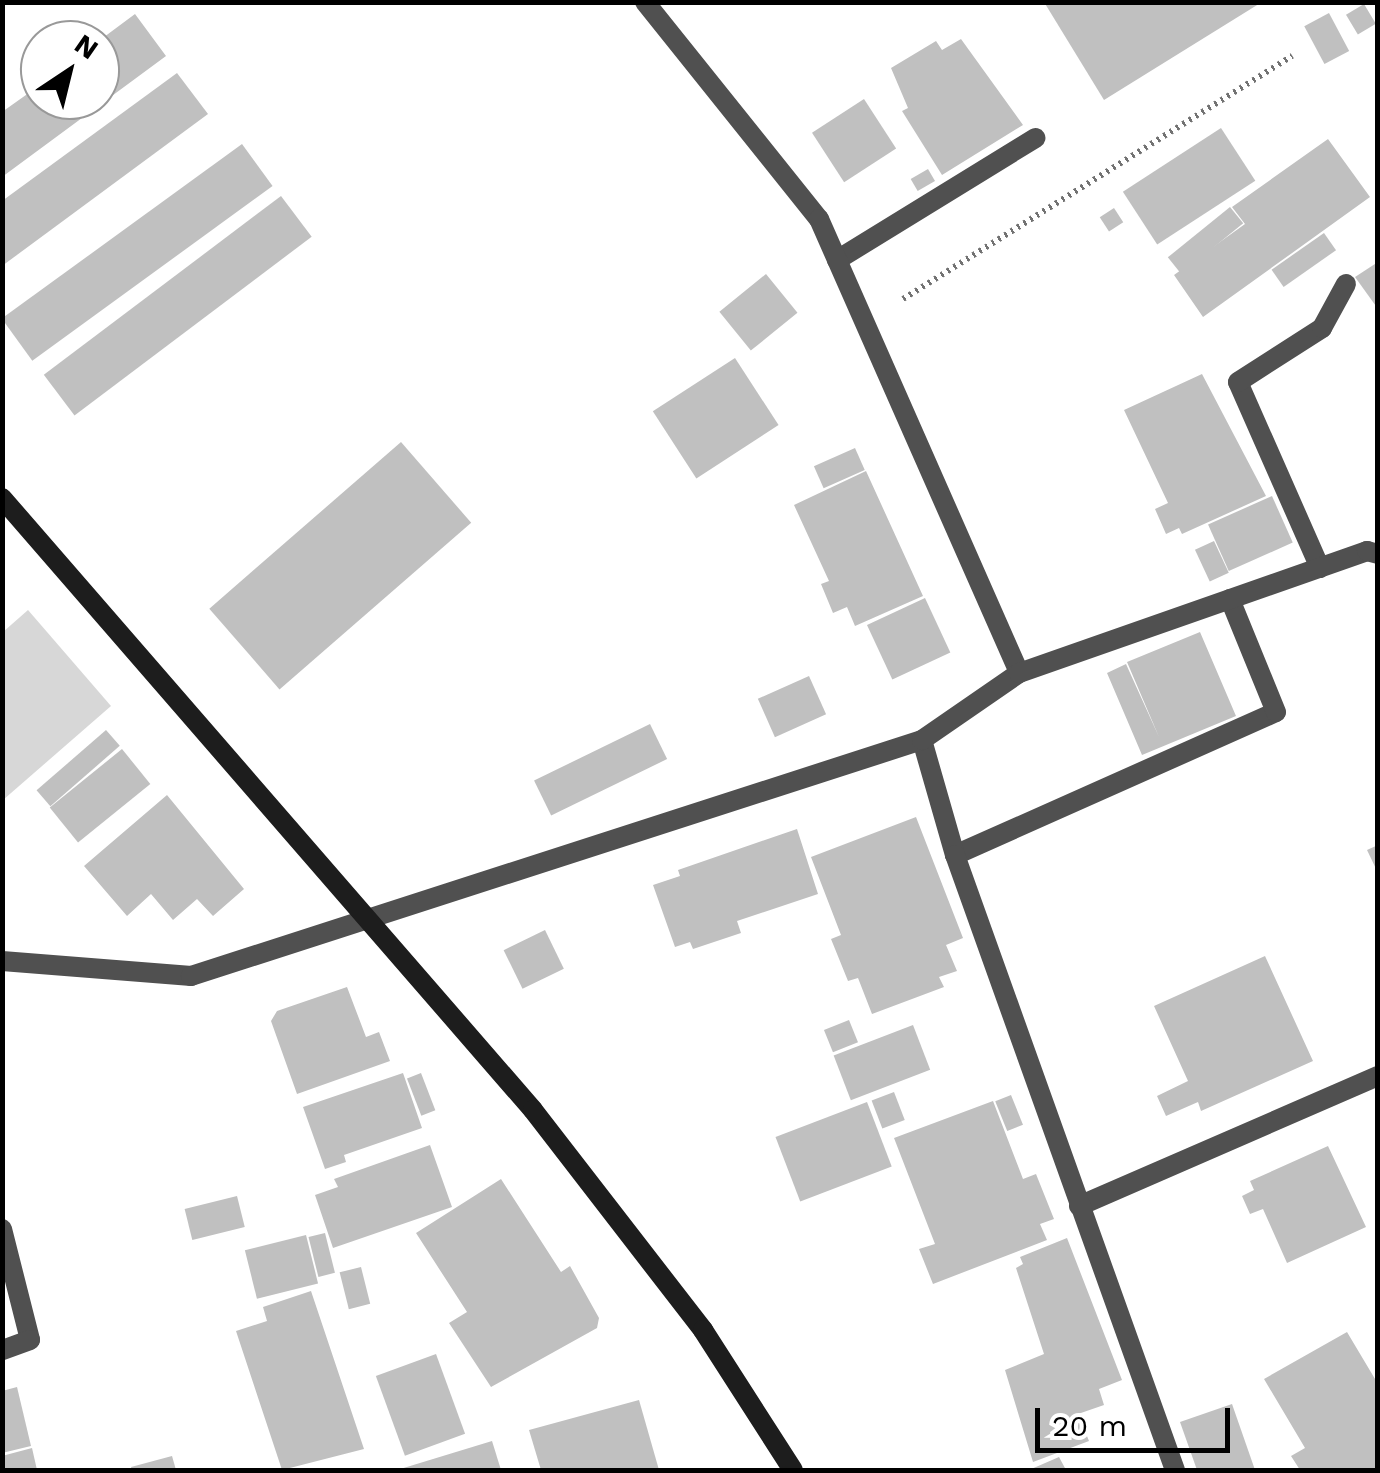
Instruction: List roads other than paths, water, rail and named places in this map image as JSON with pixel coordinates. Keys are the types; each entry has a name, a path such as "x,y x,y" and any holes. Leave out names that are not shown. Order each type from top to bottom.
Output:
{"street":[{"path":"645,2 819,219 1019,672"},
{"path":"837,260 1034,138"},
{"path":"1320,568 1238,382 1322,328 1346,284"},
{"path":"2,498 533,1110 703,1330 792,1470"},
{"path":"2,961 192,976 922,740 1019,672 1320,568 1378,554"},
{"path":"955,855 1276,712 1230,599"},
{"path":"922,740 955,855 1176,1470"},
{"path":"1079,1206 1378,1076"},
{"path":"2,1229 30,1340 2,1350"}]}
